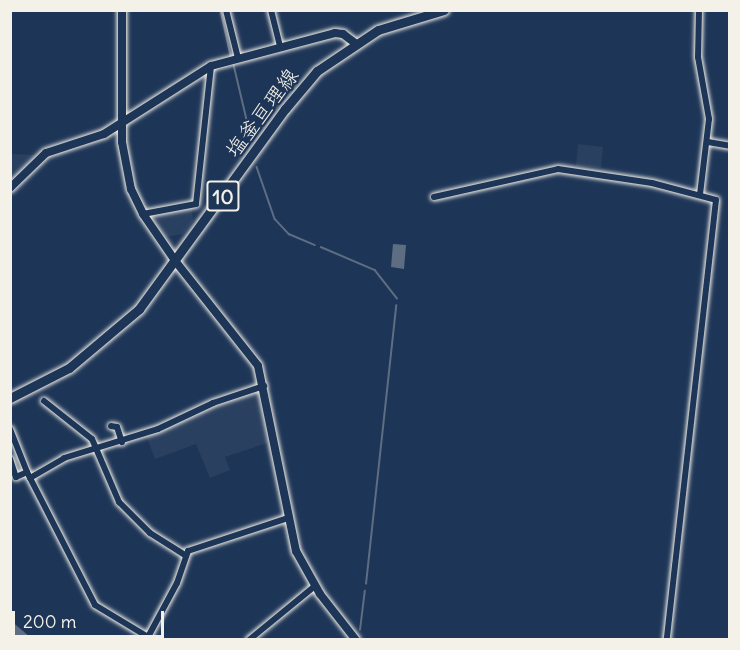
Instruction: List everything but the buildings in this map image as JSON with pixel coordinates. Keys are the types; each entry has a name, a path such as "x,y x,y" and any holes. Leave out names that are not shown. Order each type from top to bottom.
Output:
{"main road":[{"name":"塩釜亘理線","path":"10,398 69,368 93,351 139,309 176,262 297,93 355,43 408,14 444,10"}],"street":[{"path":"122,10 122,124 127,177 143,214 176,262 255,361 264,386 288,518 300,561 315,586 356,639"},
{"path":"226,10 238,58"},
{"path":"270,10 280,47"},
{"path":"699,10 698,57 708,105 708,142 700,194"},
{"path":"10,188 46,153 122,124 211,66 335,33 343,34 355,43"},
{"path":"143,214 196,204 211,66"},
{"path":"708,142 729,146"},
{"path":"434,197 558,169 652,183 716,200 667,639"},
{"path":"10,459 16,477 29,475 64,458 122,442 264,386"},
{"path":"44,401 93,439 119,502 150,533 185,555"},
{"path":"111,426 117,428 122,442"},
{"path":"10,429 29,475 95,606 147,638 177,583 185,555"},
{"path":"185,555 288,518"},
{"path":"249,639 315,586"}],"shaded area":[{"path":"578,144 603,147 601,168 576,166"},
{"path":"10,154 36,155 11,182"},
{"path":"192,208 193,221 183,234 165,237 151,214"},
{"path":"393,244 406,245 404,269 391,267"},
{"path":"258,389 267,443 225,457 230,470 210,478 196,444 155,459 146,435"},
{"path":"10,620 23,631 32,639 11,639"}],"waterway":[{"path":"221,10 231,56"},
{"path":"234,65 251,137"},
{"path":"257,167 275,219 289,234 315,245"},
{"path":"321,247 375,270 397,298"},
{"path":"366,584 396,306"},
{"path":"360,630 365,591"}]}
